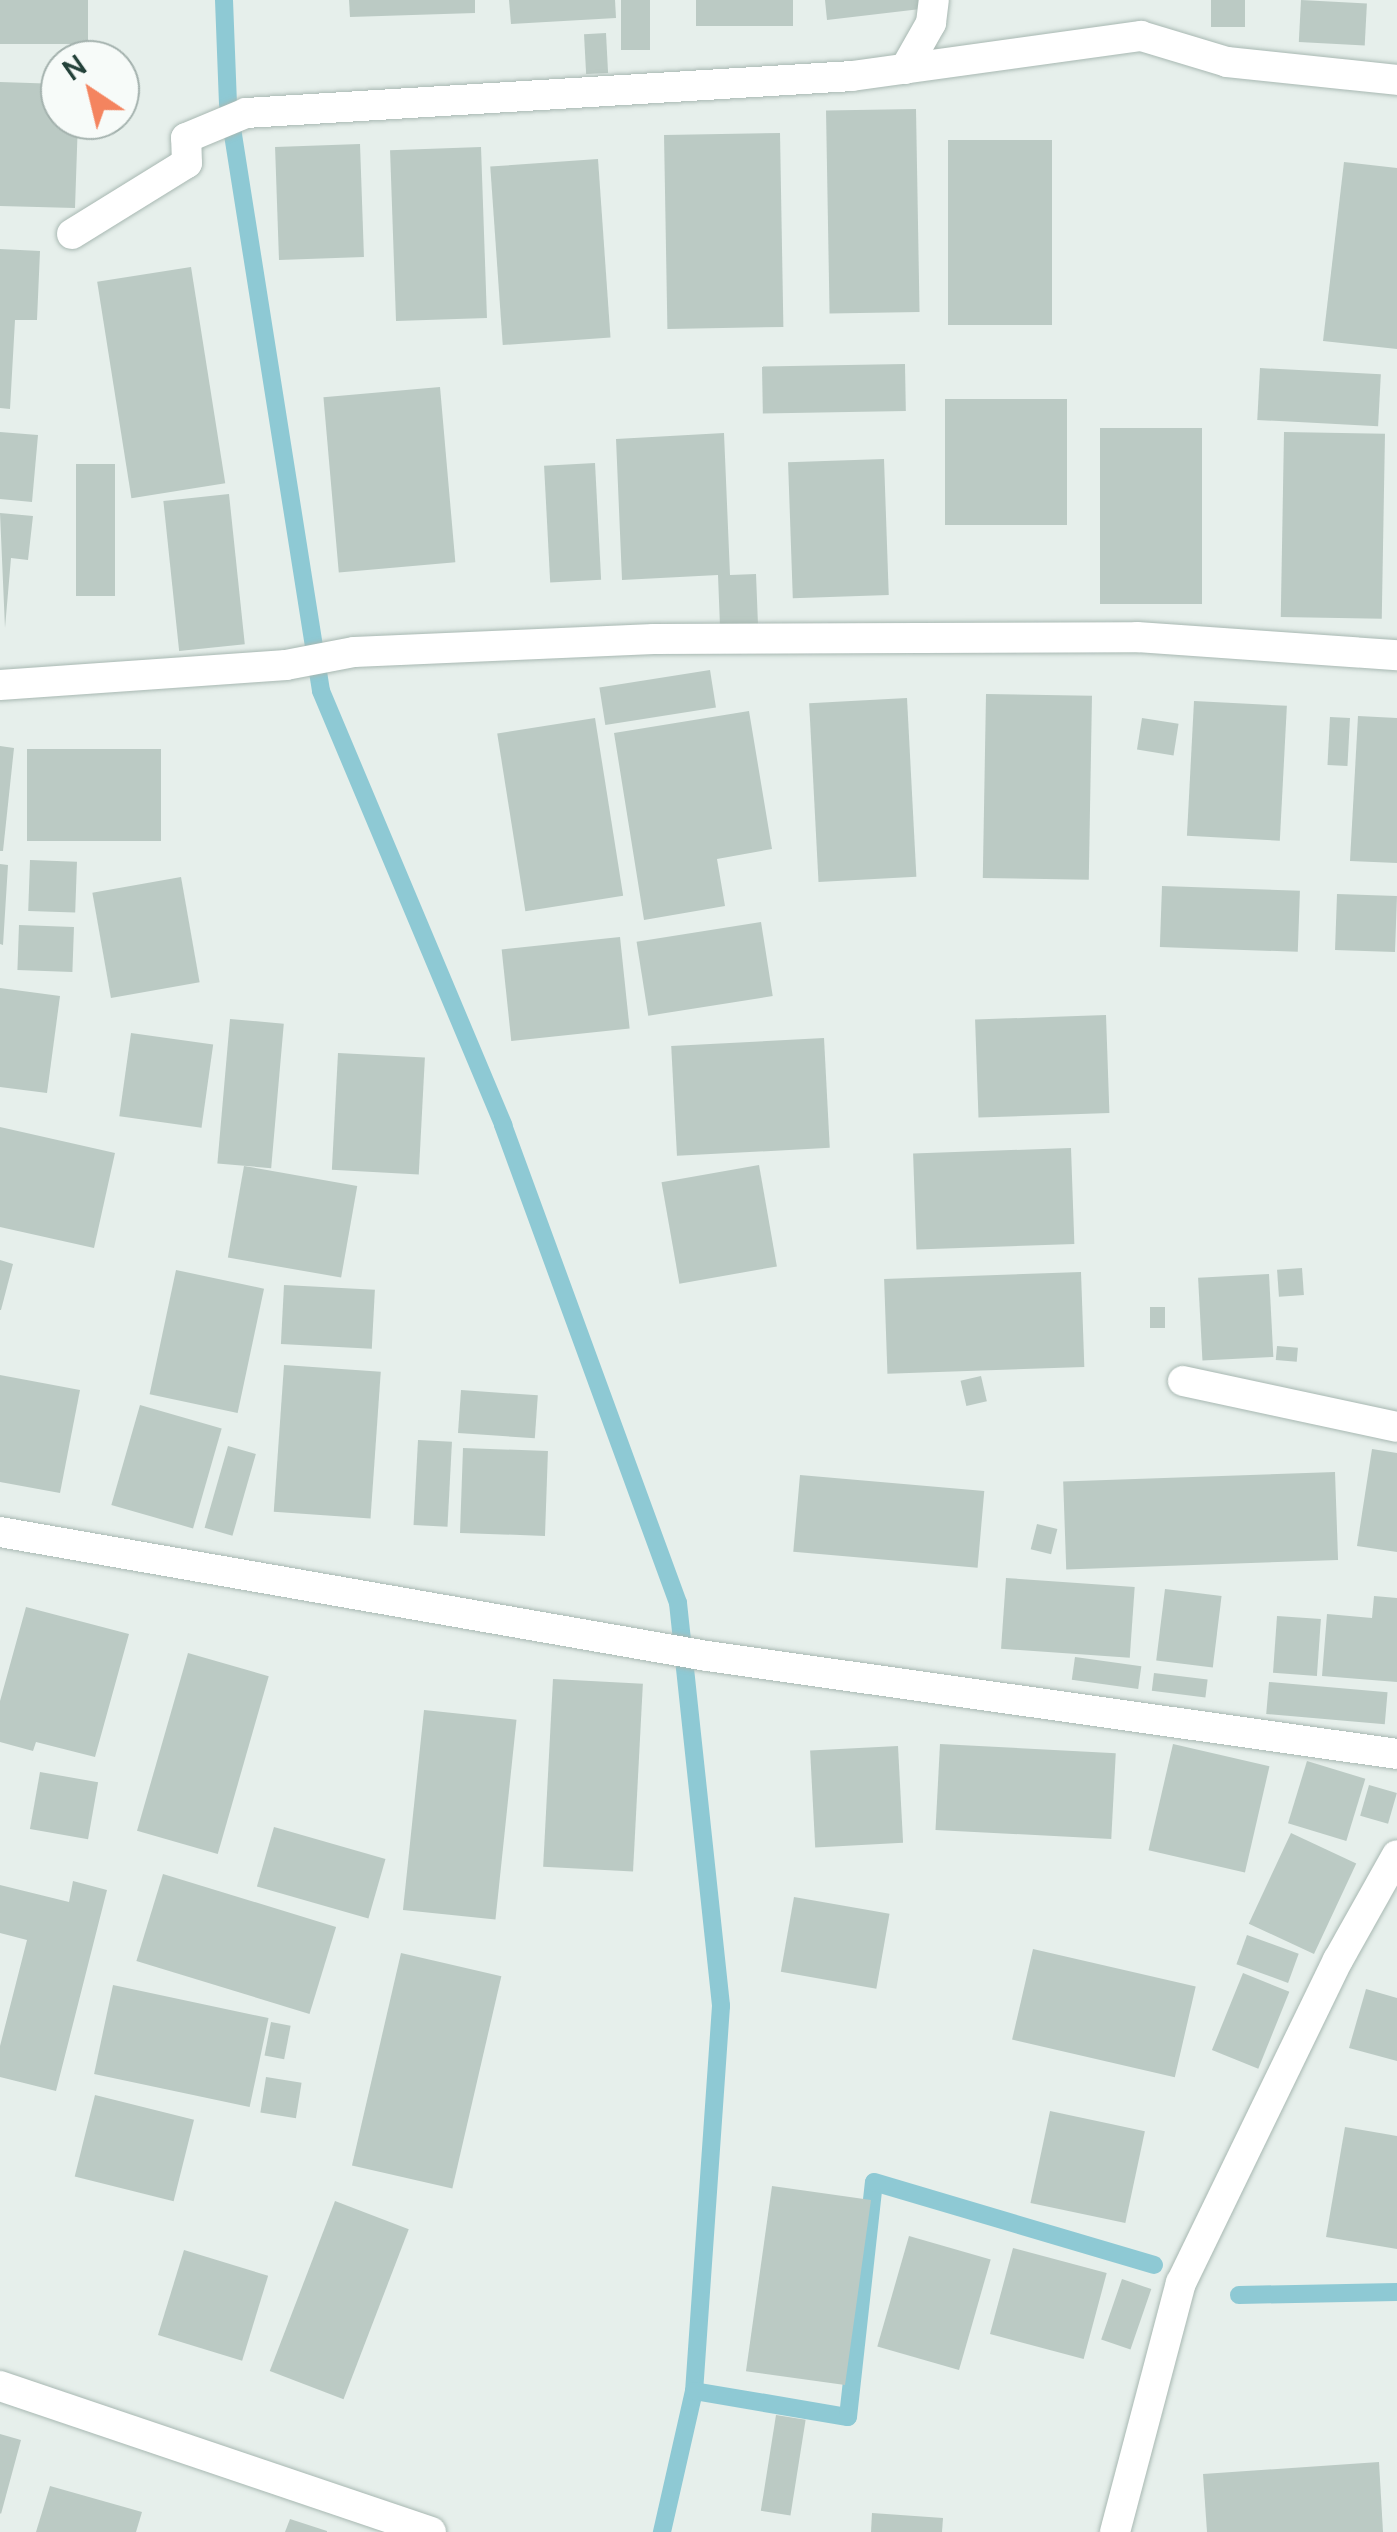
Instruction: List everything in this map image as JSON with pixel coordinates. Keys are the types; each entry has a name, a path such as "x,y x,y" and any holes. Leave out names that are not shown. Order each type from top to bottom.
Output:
{"street":[{"path":"905,69 931,23 934,0"},
{"path":"72,234 187,163 186,138 246,114 905,69 1140,36 1227,62 1397,80"},
{"path":"0,685 286,665 354,652 654,640 1137,637 1397,654"},
{"path":"1183,1382 1397,1427"},
{"path":"0,1532 664,1650 1397,1754"},
{"path":"1115,2532 1181,2283 1338,1960 1397,1855"},
{"path":"0,2386 431,2532"}],"building":[{"path":"0,0 88,0 88,40 0,44"},
{"path":"349,0 475,0 475,13 350,17"},
{"path":"509,0 615,0 616,18 511,24"},
{"path":"621,0 650,0 650,50 621,50"},
{"path":"696,0 793,0 793,26 696,26"},
{"path":"825,0 928,0 929,8 827,20"},
{"path":"1211,0 1245,0 1245,27 1211,27"},
{"path":"1301,0 1367,3 1365,45 1299,42"},
{"path":"606,33 608,73 586,74 584,34"},
{"path":"0,82 40,83 40,140 77,140 75,208 0,206"},
{"path":"916,109 920,312 830,314 826,111"},
{"path":"780,133 783,327 667,329 664,135"},
{"path":"948,140 1052,140 1052,325 948,325"},
{"path":"360,144 364,257 279,260 275,147"},
{"path":"481,147 487,318 396,321 390,150"},
{"path":"598,159 610,338 503,345 490,167"},
{"path":"1344,162 1397,168 1397,349 1323,341"},
{"path":"0,249 40,251 37,320 15,320 10,409 0,408"},
{"path":"191,267 225,483 131,498 97,282"},
{"path":"905,364 906,411 763,413 762,366"},
{"path":"1260,368 1381,374 1378,426 1257,420"},
{"path":"440,387 455,562 339,573 323,397"},
{"path":"945,399 1067,399 1067,525 945,525"},
{"path":"1100,428 1202,428 1202,604 1100,604"},
{"path":"0,432 38,435 32,502 0,499"},
{"path":"1284,432 1385,434 1382,619 1281,617"},
{"path":"724,433 730,575 756,574 758,625 720,627 718,575 622,580 616,439"},
{"path":"884,459 889,595 793,598 788,462"},
{"path":"595,463 601,580 550,583 544,466"},
{"path":"76,464 115,464 115,596 76,596"},
{"path":"229,494 245,644 179,651 163,501"},
{"path":"0,513 33,516 28,560 11,558 5,628"},
{"path":"710,670 716,708 605,725 599,688"},
{"path":"986,694 1092,696 1089,880 983,878"},
{"path":"907,698 916,877 819,882 809,703"},
{"path":"1194,701 1287,706 1280,841 1187,836"},
{"path":"749,711 772,849 717,859 725,906 644,920 614,733"},
{"path":"1358,716 1397,718 1397,863 1350,861"},
{"path":"1330,717 1350,718 1347,766 1327,765"},
{"path":"595,718 623,896 525,911 497,733"},
{"path":"1142,718 1179,724 1174,755 1137,750"},
{"path":"0,746 14,748 3,851 0,851"},
{"path":"27,749 161,749 161,841 27,841"},
{"path":"30,860 77,862 75,913 28,911"},
{"path":"0,864 8,865 3,945 0,944"},
{"path":"181,877 200,982 111,998 92,893"},
{"path":"1162,886 1300,891 1298,952 1160,947"},
{"path":"1337,894 1397,896 1395,952 1335,950"},
{"path":"761,922 773,996 648,1016 637,942"},
{"path":"19,925 74,927 72,972 17,970"},
{"path":"620,937 630,1028 511,1041 502,949"},
{"path":"0,988 60,996 47,1093 0,1087"},
{"path":"1106,1015 1109,1113 978,1118 975,1020"},
{"path":"230,1019 284,1024 271,1168 217,1163"},
{"path":"131,1033 213,1045 202,1128 119,1116"},
{"path":"824,1038 830,1148 677,1156 671,1046"},
{"path":"338,1053 425,1058 419,1174 332,1170"},
{"path":"0,1127 115,1153 94,1248 0,1227"},
{"path":"1071,1148 1074,1244 916,1249 913,1154"},
{"path":"759,1165 777,1266 679,1284 662,1182"},
{"path":"244,1166 357,1186 341,1278 228,1258"},
{"path":"0,1260 13,1264 1,1310 0,1310"},
{"path":"1302,1268 1304,1295 1279,1297 1277,1270"},
{"path":"176,1270 264,1289 238,1413 150,1394"},
{"path":"1081,1272 1084,1367 887,1374 884,1279"},
{"path":"1269,1274 1273,1357 1202,1361 1198,1278"},
{"path":"284,1285 375,1290 372,1349 281,1344"},
{"path":"1150,1307 1165,1307 1165,1328 1150,1328"},
{"path":"1277,1346 1298,1348 1297,1362 1276,1360"},
{"path":"284,1365 381,1372 371,1518 274,1512"},
{"path":"0,1375 80,1390 60,1493 0,1482"},
{"path":"981,1376 987,1401 966,1406 961,1381"},
{"path":"461,1390 538,1395 535,1438 458,1433"},
{"path":"140,1405 222,1428 193,1528 111,1505"},
{"path":"418,1440 452,1442 448,1527 414,1525"},
{"path":"228,1446 256,1454 232,1536 205,1528"},
{"path":"463,1448 548,1451 545,1536 460,1533"},
{"path":"1372,1449 1397,1453 1397,1552 1357,1546"},
{"path":"1335,1472 1338,1560 1066,1569 1063,1481"},
{"path":"800,1475 984,1491 978,1568 793,1552"},
{"path":"1037,1524 1057,1529 1051,1554 1031,1549"},
{"path":"1006,1578 1135,1587 1130,1658 1001,1649"},
{"path":"1165,1589 1222,1596 1213,1667 1156,1660"},
{"path":"1374,1596 1397,1598 1397,1682 1322,1676 1327,1614 1372,1618"},
{"path":"26,1607 129,1634 95,1757 36,1742 33,1751 0,1742 0,1701"},
{"path":"1277,1616 1321,1619 1317,1676 1273,1673"},
{"path":"188,1653 269,1676 218,1854 137,1831"},
{"path":"1075,1657 1141,1666 1138,1689 1072,1680"},
{"path":"1154,1673 1208,1680 1205,1697 1152,1691"},
{"path":"553,1679 643,1684 633,1871 543,1867"},
{"path":"1269,1682 1388,1692 1385,1724 1266,1714"},
{"path":"424,1710 516,1720 495,1920 403,1910"},
{"path":"940,1744 1116,1753 1111,1839 935,1830"},
{"path":"1173,1744 1269,1766 1245,1872 1148,1850"},
{"path":"898,1746 903,1843 815,1847 810,1751"},
{"path":"1307,1761 1365,1779 1346,1841 1288,1823"},
{"path":"40,1772 98,1782 88,1839 30,1829"},
{"path":"1369,1785 1397,1793 1388,1824 1360,1816"},
{"path":"274,1827 386,1859 368,1919 257,1887"},
{"path":"1291,1833 1356,1863 1314,1954 1249,1924"},
{"path":"163,1874 336,1927 309,2014 136,1961"},
{"path":"73,1881 107,1890 56,2091 0,2077 0,2046 27,1940 0,1933 0,1885 69,1902"},
{"path":"794,1897 890,1914 876,1989 781,1972"},
{"path":"1247,1935 1299,1954 1288,1983 1236,1964"},
{"path":"1033,1949 1196,1987 1175,2077 1012,2040"},
{"path":"401,1953 501,1976 452,2189 352,2165"},
{"path":"1243,1973 1289,1992 1258,2069 1212,2050"},
{"path":"113,1985 269,2018 250,2107 94,2074"},
{"path":"1366,1989 1397,1998 1397,2061 1349,2048"},
{"path":"271,2022 291,2026 284,2059 265,2055"},
{"path":"266,2077 302,2083 296,2118 260,2113"},
{"path":"95,2095 194,2120 174,2201 75,2177"},
{"path":"1050,2111 1145,2131 1125,2223 1030,2203"},
{"path":"1345,2127 1397,2136 1397,2249 1326,2237"},
{"path":"772,2186 871,2200 845,2385 746,2371"},
{"path":"335,2201 409,2229 344,2399 270,2371"},
{"path":"909,2236 991,2259 959,2370 877,2347"},
{"path":"1013,2248 1107,2273 1084,2359 990,2334"},
{"path":"184,2250 268,2276 242,2361 158,2335"},
{"path":"1122,2279 1151,2289 1130,2350 1101,2340"},
{"path":"776,2415 806,2420 790,2515 761,2511"},
{"path":"0,2434 21,2440 1,2514 0,2513"},
{"path":"1379,2462 1383,2532 1207,2532 1203,2474"},
{"path":"50,2486 142,2512 136,2532 36,2532"},
{"path":"872,2513 943,2518 942,2532 871,2532"},
{"path":"290,2519 327,2531 327,2532 285,2532"}],"waterway":[{"path":"224,0 228,103 321,691 503,1125 678,1603 721,2006 694,2391 662,2532"},
{"path":"694,2391 848,2417 874,2182 1154,2265"},
{"path":"1239,2295 1397,2292"}]}
